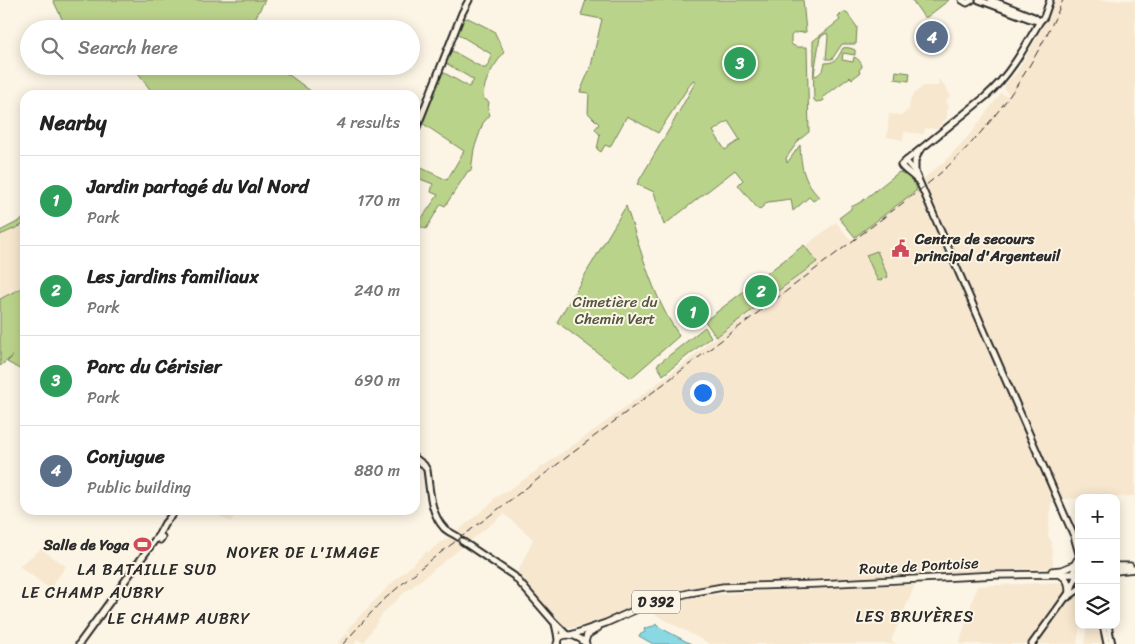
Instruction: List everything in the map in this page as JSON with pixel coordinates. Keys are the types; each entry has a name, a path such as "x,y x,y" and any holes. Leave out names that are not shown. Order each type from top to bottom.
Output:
{"main road":[{"path":"420,120 469,0"},
{"path":"962,0 967,3 972,0"},
{"path":"979,0 1040,21"},
{"path":"991,0 1040,21"},
{"path":"903,163 996,87 1022,53 1044,17 1049,3"},
{"path":"921,149 916,161 915,172 1075,540"},
{"path":"903,163 915,172"},
{"path":"903,163 905,170 920,184"},
{"path":"420,462 427,470 433,508 438,520 445,529 514,576 553,621 569,635"},
{"path":"79,644 149,549 163,534 167,522 172,515"},
{"name":"Route de Pontoise","path":"606,622 646,605 723,587 997,575 1057,571 1074,565"},
{"path":"1120,566 1135,568"},
{"path":"1120,570 1135,568"},
{"path":"1059,574 1067,580 1070,591"},
{"name":"Route de Pontoise","path":"997,575 1059,574 1075,576"},
{"path":"1032,644 1070,591 1075,580"},
{"path":"1070,591 1075,587"},
{"path":"1062,602 1075,591"},
{"path":"553,621 556,628 557,643"},
{"name":"D 392","path":"569,635 606,622"},
{"name":"D 392","path":"585,643 586,635 606,622"},
{"path":"1104,629 1107,644"},
{"path":"1109,629 1112,644"},
{"path":"557,643 562,636 569,635 580,638 585,643"}],"shaded area":[{"path":"1055,0 1135,0 1135,496 1075,494 1075,498 1063,499 1051,503 1048,536 1052,542 1053,568 733,583 704,586 658,597 597,622 568,628 562,626 517,574 533,539 504,514 403,594 383,613 365,641 362,642 357,639 356,644 336,644 346,633 349,635 348,628 427,551 429,552 450,536 456,539 460,536 456,532 493,502 493,499 596,429 690,359 710,341 817,263 805,246 836,222 852,239 924,185 922,180 945,161 971,133 1001,93 1009,95 1004,89 1005,84 1017,72 1042,28"},
{"path":"939,79 950,94 950,97 947,99 947,104 949,105 947,118 937,129 925,128 924,134 904,132 903,140 887,137 889,114 902,115 909,109 913,95 923,86 938,86"},
{"path":"20,226 20,289 0,299 0,235"},
{"path":"217,515 234,515 231,522"},
{"path":"41,549 66,566 50,589 19,566"},
{"path":"1063,582 1075,584 1075,629 1079,629 1077,644 959,644 977,586"},
{"path":"915,585 891,641 896,644 710,644 650,612 674,600 709,595"},
{"path":"1086,629 1100,629 1104,644 1084,644"}],"green space":[{"path":"53,0 265,0 254,20 63,20"},
{"path":"586,0 803,0 806,32 794,33 791,36 791,44 796,47 807,47 809,132 799,140 786,158 787,163 800,145 801,160 806,179 819,197 813,201 809,197 793,211 791,199 768,202 759,210 738,185 743,180 735,170 664,225 654,192 637,184 696,81 693,80 658,133 627,116 610,147 605,145 601,152 597,149 600,135 595,129 599,124 588,113 589,93 580,92 591,66 602,19 581,15","holes":["728,121 740,140 725,150 713,131"]},
{"path":"912,0 949,0 927,17 924,17"},
{"path":"843,12 847,13 857,27 856,44 842,44 832,59 826,59 827,33 820,37 814,74 813,41 840,20 838,17"},
{"path":"468,18 494,31 504,52 485,85 483,98 489,102 488,109 490,115 483,123 474,149 471,171 468,171 445,206 441,204 426,229 420,226 420,221 438,195 431,192 433,184 420,179 420,167 447,180 464,151 422,123 441,71 469,87 474,80 444,62 449,49 483,68 486,68 491,59 491,54 456,33 462,19"},
{"path":"843,48 855,50 855,55 843,53 842,60 853,62 854,57 858,59 862,65 859,70 860,73 852,79 850,77 823,97 823,101 816,102 814,100 814,74 816,76 821,72 825,63 835,61"},
{"path":"896,71 910,73 909,81 895,79"},
{"path":"140,75 289,75 309,90 150,90"},
{"path":"899,172 911,178 917,190 855,237 839,218"},
{"name":"Cimetière du Chemin Vert","path":"626,206 653,286 679,336 631,378 557,322"},
{"path":"20,221 20,226 0,235 0,231"},
{"path":"804,245 817,262 716,337 705,321"},
{"path":"877,251 888,277 878,281 866,255"},
{"path":"20,289 20,369 7,362 13,356 0,366 0,299"},
{"path":"693,303 702,315 693,321 685,309"},
{"path":"705,327 711,337 663,375 657,365"}],"water":[{"path":"656,624 691,644 653,644 639,636 645,632 645,628"}],"railway":[{"path":"343,644 380,603 423,566 940,173 983,130 1020,81 1036,55 1063,0"}],"place":[{"name":"Conjugue","path":"932,37"},
{"name":"Parc du Cérisier","path":"740,63"},
{"name":"Centre de secours principal d'Argenteuil","path":"901,248"},
{"name":"Les jardins familiaux","path":"761,291"},
{"name":"Jardin partagé du Val Nord","path":"693,312"},
{"name":"Salle de Yoga","path":"143,545"}],"district":[{"name":"NOYER DE L'IMAGE","path":"303,552"},
{"name":"LA BATAILLE SUD","path":"147,569"},
{"name":"LE CHAMP AUBRY","path":"93,592"},
{"name":"LES BRUYÈRES","path":"915,616"},
{"name":"LE CHAMP AUBRY","path":"179,618"}]}
